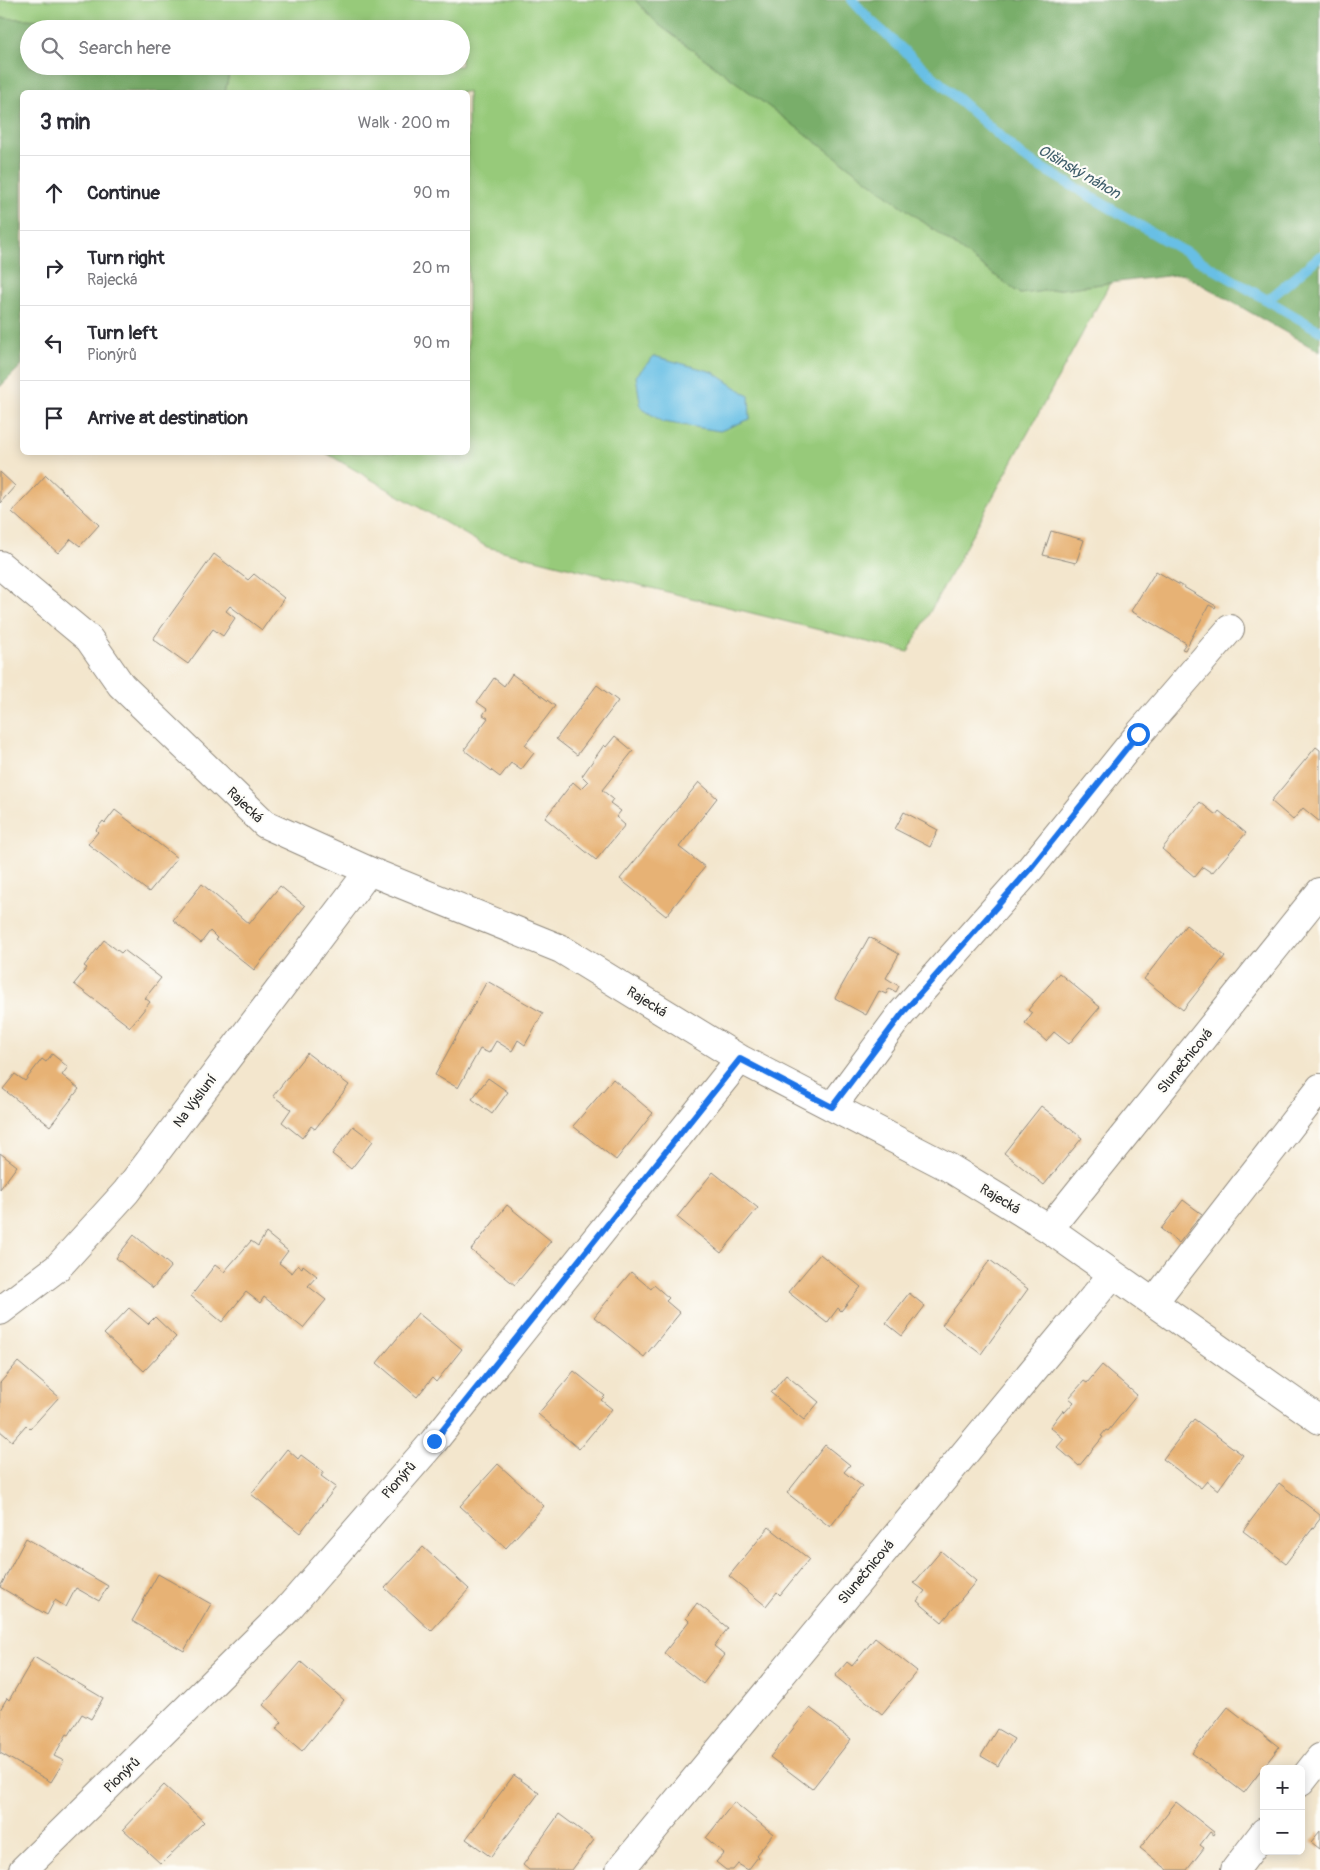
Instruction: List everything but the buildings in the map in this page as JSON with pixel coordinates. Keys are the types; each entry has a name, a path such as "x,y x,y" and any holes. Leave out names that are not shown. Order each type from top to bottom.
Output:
{"street":[{"name":"Rajecká","path":"0,565 89,639 121,685 265,824 369,871 561,949 740,1059 948,1167 1050,1229 1112,1275 1320,1420"},
{"path":"832,1107 902,1014 1030,869 1138,734 1230,628"},
{"name":"Na Výsluní","path":"0,1311 57,1268 126,1192 369,871"},
{"name":"Slunečnicová","path":"1050,1229 1320,892"},
{"name":"Pionýrů","path":"24,1870 286,1611 434,1441 740,1059"},
{"path":"1152,1303 1320,1088"},
{"name":"Slunečnicová","path":"620,1870 1112,1275"},
{"path":"1305,1777 1320,1758"},
{"path":"1234,1870 1260,1837"}],"green space":[{"path":"0,0 635,0 658,24 1020,294 1110,283 908,652 487,547 329,455 470,455 470,90 225,90 229,75 470,75 470,20 43,20 0,18"},
{"path":"635,0 1320,0 1320,352 1183,274 1020,294 658,24"},
{"path":"0,18 48,20 20,20 20,75 229,75 225,90 20,90 20,367 0,387"}],"water":[{"path":"654,356 713,372 749,396 750,419 720,431 663,422 641,408 636,376"}],"waterway":[{"name":"Olšinský náhon","path":"852,0 871,21 1023,157 1320,331"},
{"path":"1268,300 1320,256"}],"route":[{"path":"434,1441 740,1059 832,1107 902,1014 1030,869 1138,734"}]}
